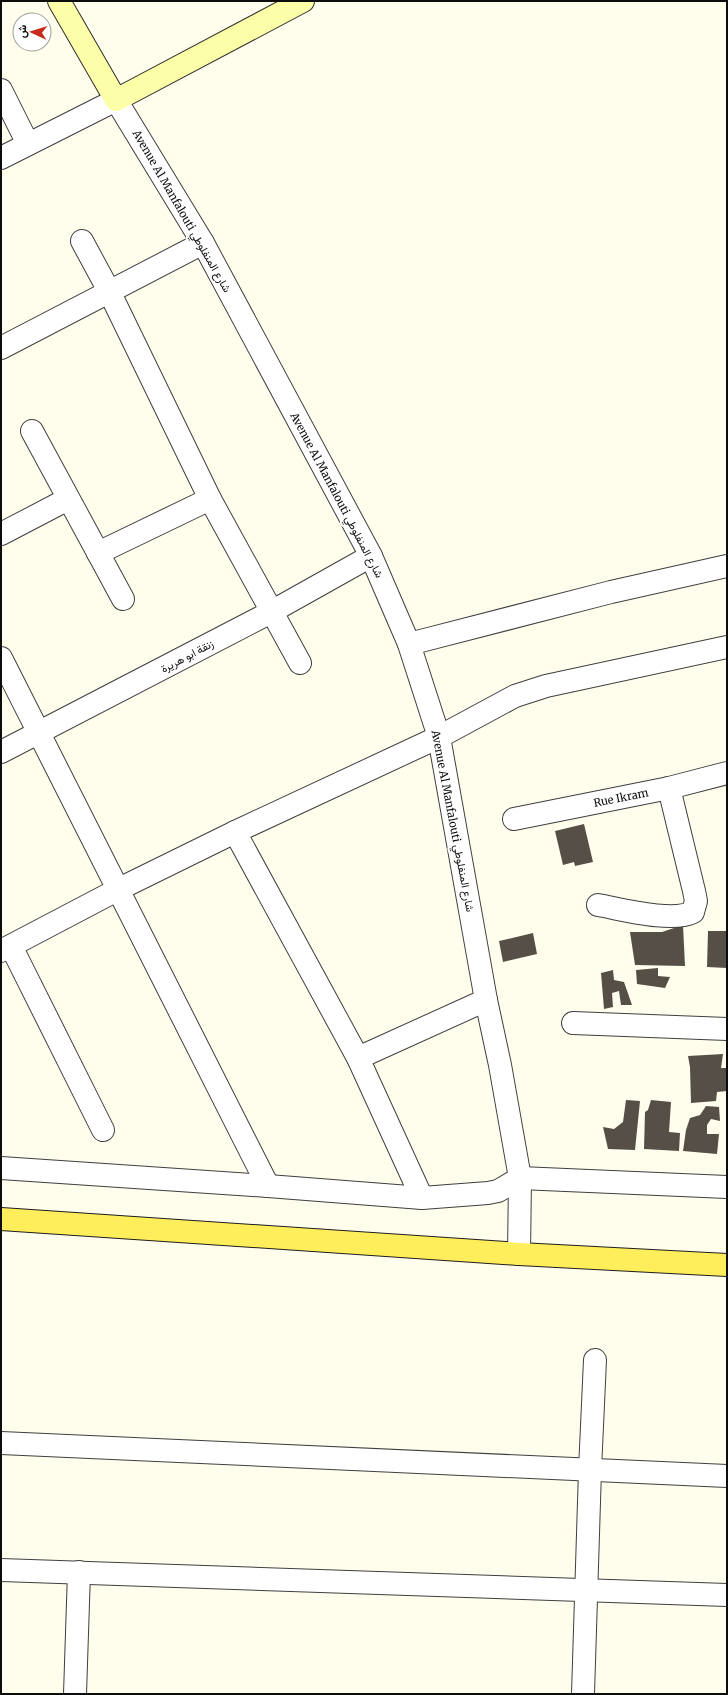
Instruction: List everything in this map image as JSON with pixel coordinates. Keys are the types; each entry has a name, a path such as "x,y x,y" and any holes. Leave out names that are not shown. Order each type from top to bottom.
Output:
{"main road":[{"path":"1,1219 520,1254 727,1265"}],"street":[{"name":"Avenue Al Manfalouti شارع المنفلوطي","path":"60,1 116,100 203,243 371,556 410,644 439,737 486,1000 500,1065 520,1178 520,1254"},
{"path":"1,158 116,100 303,1"},
{"path":"1,90 28,144"},
{"path":"82,242 109,291 210,498 300,663"},
{"path":"1,348 203,243"},
{"path":"32,431 123,598"},
{"path":"98,553 210,498"},
{"path":"1,534 68,499"},
{"name":"زنقة ابو هريرة","path":"1,752 271,612 371,556"},
{"path":"410,644 611,592 727,566"},
{"path":"103,1130 6,949 117,890 235,832 439,737 515,696 546,686 727,646"},
{"path":"1,658 40,732 117,890 268,1186"},
{"name":"Rue Ikram","path":"514,819 669,788 727,773"},
{"path":"598,905 668,916 683,916 693,912 696,901 669,788"},
{"path":"235,832 358,1058 422,1198"},
{"path":"358,1058 486,1000"},
{"path":"573,1023 727,1029"},
{"path":"1,1168 422,1198 488,1194 498,1191 520,1178 727,1187"},
{"path":"583,1694 590,1470 596,1360"},
{"path":"1,1443 727,1476"},
{"path":"1,1570 727,1595"},
{"path":"75,1694 79,1572"}],"building":[{"path":"584,824 593,862 575,866 574,862 563,865 555,831"},
{"path":"683,925 685,966 635,965 630,932 662,932"},
{"path":"708,931 727,931 727,968 707,967"},
{"path":"533,933 537,954 503,962 499,941"},
{"path":"658,968 658,976 670,977 665,988 637,984 636,970"},
{"path":"613,970 614,980 624,982 632,1005 621,1005 619,991 612,993 613,1007 604,1009 601,973"},
{"path":"723,1054 721,1068 727,1068 727,1091 717,1092 716,1101 691,1103 690,1067 688,1056"},
{"path":"626,1100 640,1101 635,1150 608,1149 603,1127 614,1129 623,1122"},
{"path":"651,1100 671,1102 669,1132 680,1133 679,1151 644,1149 645,1112 648,1110"},
{"path":"706,1106 719,1107 720,1121 711,1119 707,1125 707,1134 719,1134 717,1154 683,1151 686,1130 690,1118 700,1115"}]}
